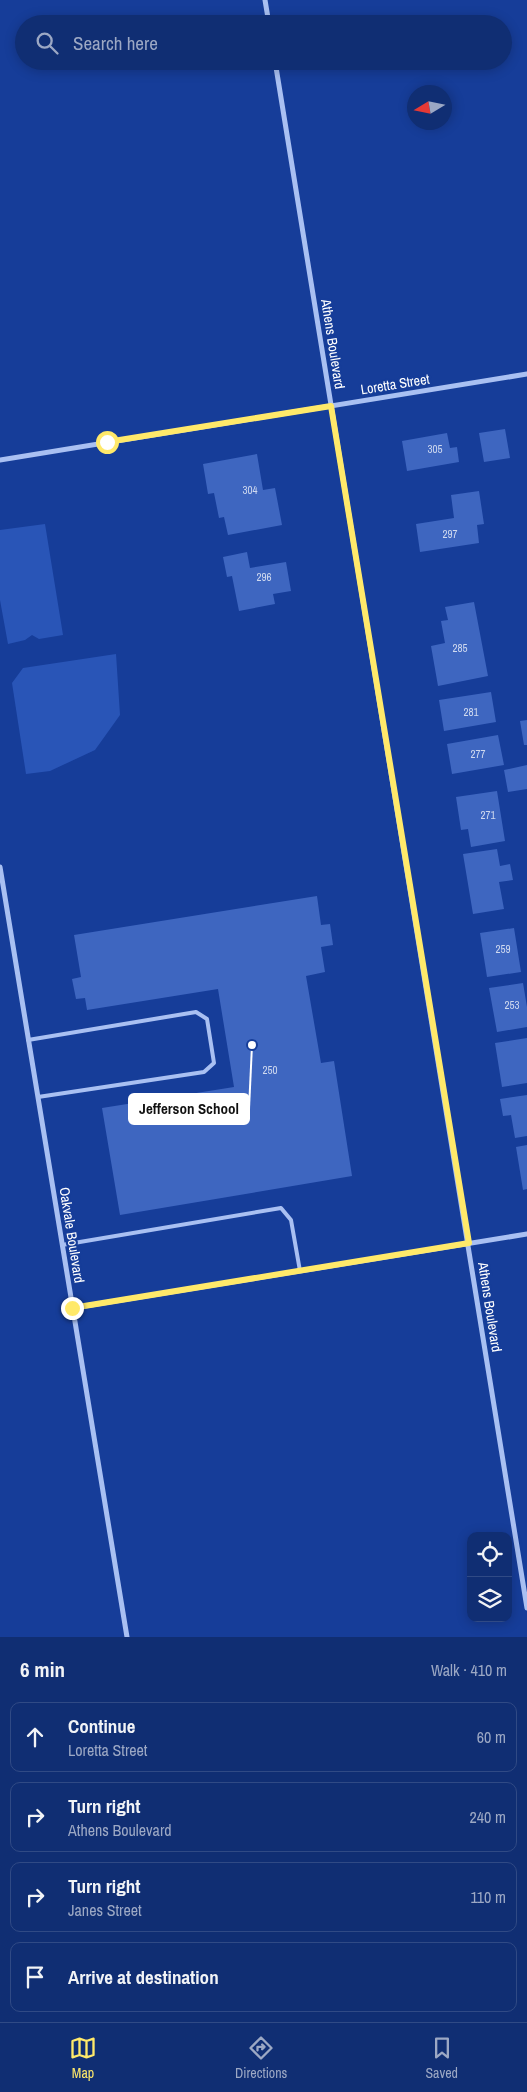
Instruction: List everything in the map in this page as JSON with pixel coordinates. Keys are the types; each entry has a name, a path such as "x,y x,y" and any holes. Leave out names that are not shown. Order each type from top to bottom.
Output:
{"street":[{"path":"265,0 268,15"},
{"name":"Athens Boulevard","path":"276,70 527,1608"},
{"name":"Loretta Street","path":"0,460 527,374"},
{"name":"Oakvale Boulevard","path":"0,866 127,1637"},
{"path":"72,1308 527,1234"}],"lane":[{"path":"28,1040 196,1012 206,1019 208,1028 214,1063 204,1072 38,1097"},
{"path":"62,1245 281,1208 292,1220 300,1271"}],"shaded area":[{"path":"45,524 63,635 39,639 32,635 25,640 8,644 0,600 0,530"},
{"path":"116,654 120,715 95,750 50,771 26,774 12,683 23,668"}],"building":[{"path":"505,429 510,458 484,462 479,433"},
{"path":"447,433 450,448 457,447 459,462 407,471 402,441"},
{"path":"257,454 263,490 275,488 282,525 228,535 224,517 219,518 214,493 208,494 203,464"},
{"path":"479,491 484,524 477,525 479,543 420,552 416,524 454,518 451,495"},
{"path":"247,552 250,568 286,562 291,591 273,594 275,604 239,611 232,576 227,577 223,557"},
{"path":"474,602 488,676 438,686 431,646 445,643 441,621 448,620 445,607"},
{"path":"491,692 496,722 444,731 439,700"},
{"path":"527,720 527,745 524,745 520,721"},
{"path":"498,735 504,765 452,774 447,744"},
{"path":"527,765 527,789 508,792 504,770"},
{"path":"497,791 505,841 471,847 468,829 461,830 456,797"},
{"path":"497,849 500,866 510,864 513,880 499,882 504,909 473,914 463,854"},
{"path":"317,896 321,925 330,924 333,945 321,947 325,972 306,976 321,1063 334,1061 352,1176 120,1215 102,1108 234,1087 218,989 87,1010 85,998 76,999 72,979 81,977 74,935"},
{"path":"514,928 521,972 487,977 480,933"},
{"path":"523,983 527,1007 527,1027 497,1032 489,988"},
{"path":"527,1038 527,1083 502,1087 495,1043"},
{"path":"527,1095 527,1136 515,1138 511,1115 503,1116 500,1099"},
{"path":"527,1145 527,1189 523,1190 516,1147"}],"place":[{"name":"Jefferson School","path":"252,1045"}],"route":[{"path":"72,1308 469,1243 331,406 107,442"}]}
